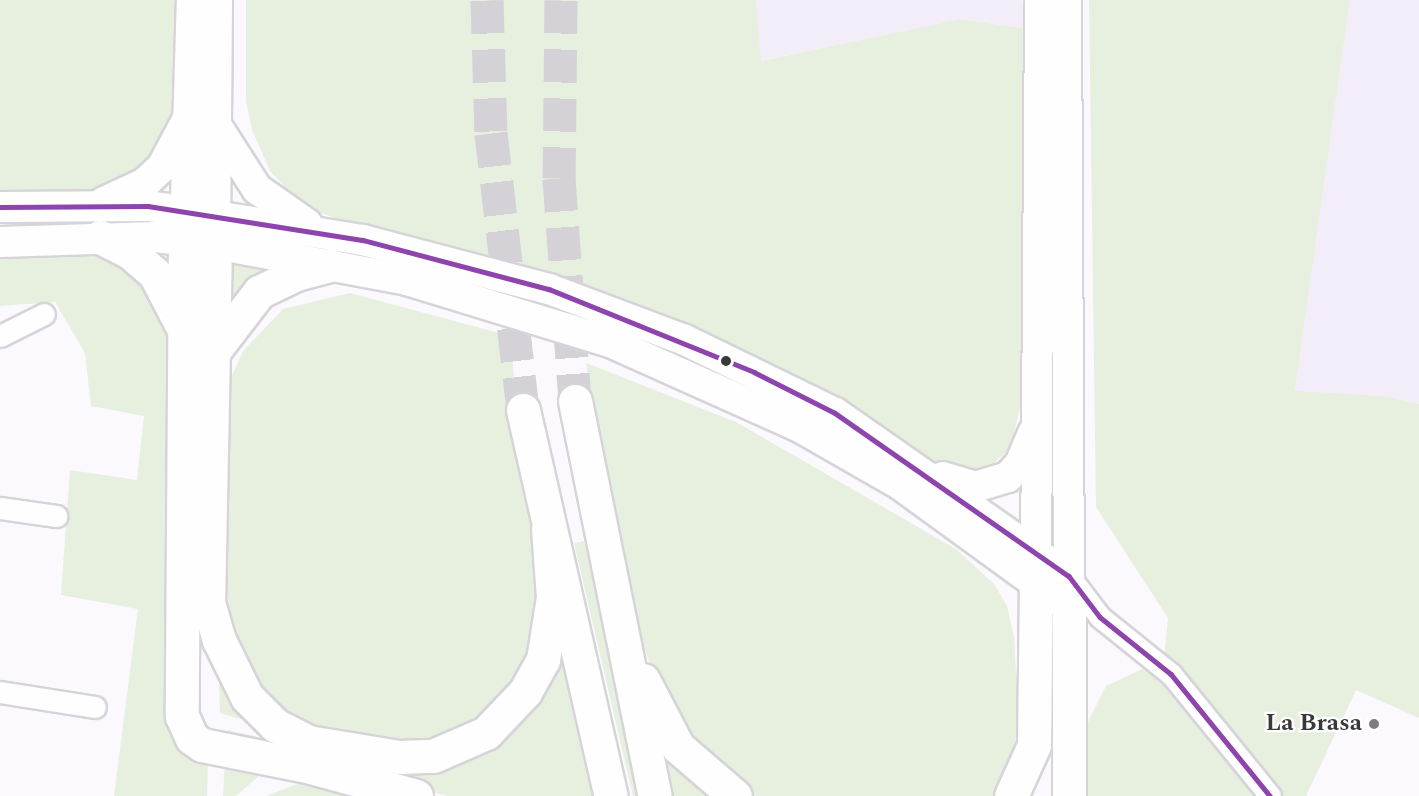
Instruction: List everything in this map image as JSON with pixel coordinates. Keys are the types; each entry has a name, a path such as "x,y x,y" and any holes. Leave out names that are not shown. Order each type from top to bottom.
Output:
{"highway":[{"path":"97,221 155,274 200,346 182,716 192,738 210,747 311,767 416,796"},
{"path":"200,228 200,346 208,602 219,640 247,697 275,724 308,742 399,757 433,756 486,733 525,692 543,660 553,597 548,529"},
{"path":"200,346 259,292 296,274 329,265"},
{"path":"575,401 615,611 655,796"},
{"path":"523,410 548,529 611,796"},
{"path":"1011,796 1034,745 1036,586"},
{"path":"1069,591 1069,796"},
{"path":"615,611 648,695 678,747 735,796"}],"street":[{"path":"192,0 202,119 200,228"},
{"path":"0,242 97,221 162,167 202,119 217,0"},
{"path":"1066,0 1069,591"},
{"path":"1036,586 1039,416 1039,7"},
{"path":"202,119 258,189 275,205 323,232"},
{"path":"0,207 97,221 200,228 323,232 476,268 613,311 685,340 835,413 1035,549 1069,591 1171,674 1270,796"},
{"path":"200,228 329,265 474,297 610,342 716,386 901,485 1036,586 1069,591 1100,617"},
{"path":"0,336 44,314"},
{"path":"914,465 959,484 990,485 1020,465 1039,416"},
{"path":"0,508 56,516"},
{"path":"0,692 95,707"}],"shaded area":[{"path":"756,0 1022,0 1027,29 960,19 760,61"},
{"path":"1350,0 1419,0 1419,404 1383,396 1295,392"}],"green space":[{"path":"0,0 185,0 184,98 171,137 122,192 0,200"},
{"path":"246,0 756,0 761,61 960,19 1027,29 1027,379 1010,449 983,472 955,471 909,453 840,411 303,206 270,171 252,130 246,101"},
{"path":"1089,0 1350,0 1295,391 1383,396 1419,404 1419,718 1356,690 1306,796 1084,796 1084,730 1106,686 1164,659 1168,618 1096,507"},
{"path":"0,253 104,254 143,279 175,328 166,728 179,745 208,759 207,796 114,796 138,609 61,595 70,470 137,480 144,416 91,406 85,353 55,302 0,306"},
{"path":"228,260 289,266 224,316"},
{"path":"350,293 510,336 518,421 539,529 535,660 497,711 433,747 311,735 255,693 232,631 227,590 228,385 243,351 283,309"},
{"path":"586,363 736,422 956,549 994,584 1007,606 1014,637 1019,727 1007,773 993,796 756,796 689,740 659,687 628,605"},
{"path":"584,541 644,796 633,796 574,543"},
{"path":"218,653 261,725 220,713"},
{"path":"560,654 594,796 448,796 226,741 228,730 393,769 499,733 537,705"},
{"path":"658,734 716,796 672,796"},
{"path":"225,760 268,768 236,796 223,796"},
{"path":"308,780 377,796 266,796"}],"tunnel":[{"path":"487,0 491,133 523,410"},
{"path":"561,0 559,178 575,401"}],"transit line":[{"path":"0,207 148,206 363,240 549,289 754,372 835,413 1069,576 1100,617 1171,674 1270,796"}],"place":[{"name":"La Brasa","path":"1374,724"}]}
